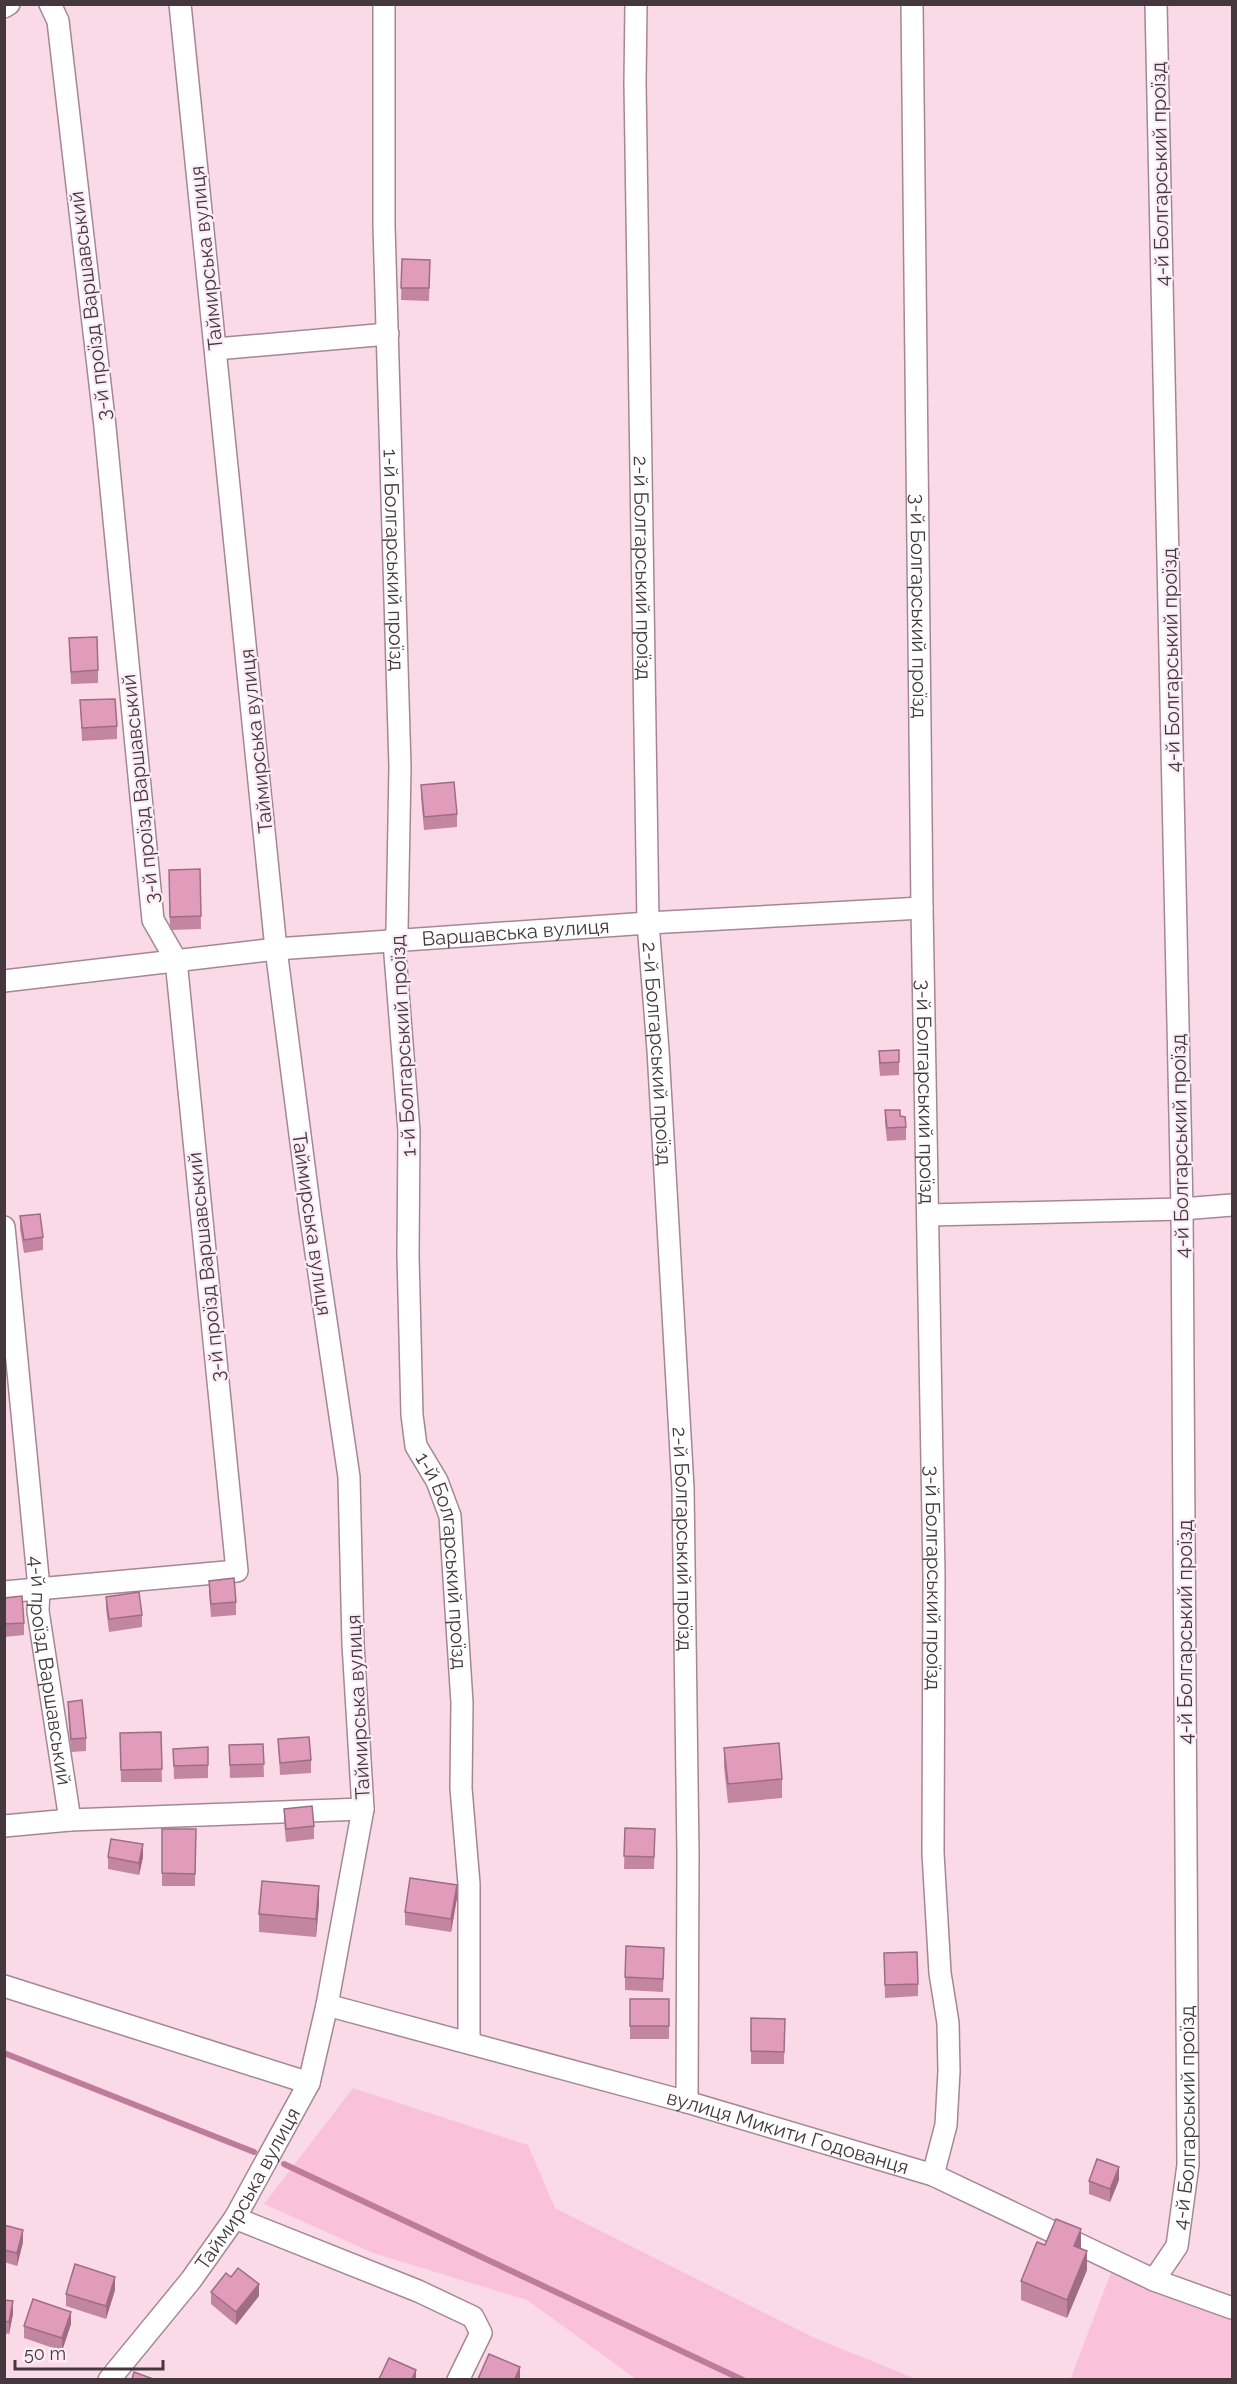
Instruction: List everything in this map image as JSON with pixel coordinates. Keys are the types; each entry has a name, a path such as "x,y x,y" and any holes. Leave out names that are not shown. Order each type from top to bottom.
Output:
{"street":[{"path":"4,7 9,4"},
{"name":"3-й проїзд Варшавський","path":"39,1588 237,1571 176,960 153,920 104,415 58,21 50,4"},
{"name":"Таймирська вулиця","path":"109,2379 191,2280 235,2217 309,2083 327,2005 363,1809 353,1644 349,1478 310,1212 276,949 180,4"},
{"name":"1-й Болгарський проїзд","path":"384,4 384,226 400,767 397,930 394,942 409,1131 408,1255 412,1415 416,1446 437,1481 450,1516 462,1703 461,1788 469,1884 469,2042"},
{"name":"2-й Болгарський проїзд","path":"636,4 635,83 648,923 658,1050 683,1488 687,2102"},
{"name":"3-й Болгарський проїзд","path":"912,4 922,908 934,1575 933,1853 940,1973 948,2023 949,2071 946,2125 933,2175"},
{"name":"4-й Болгарський проїзд","path":"1154,2280 1177,2246 1188,2165 1182,1209 1156,4"},
{"path":"216,349 388,334"},
{"name":"Варшавська вулиця","path":"4,981 276,949 648,923 922,908"},
{"path":"928,1215 1182,1209 1233,1205"},
{"name":"4-й проїзд Варшавський","path":"4,1227 39,1588 38,1611 70,1820"},
{"path":"4,1592 39,1588"},
{"path":"4,1826 70,1820 363,1809"},
{"path":"4,1986 309,2083"},
{"name":"вулиця Микити Годованця","path":"327,2005 687,2102 933,2175 1154,2280 1233,2308"},
{"path":"235,2217 418,2291 473,2317 481,2332 458,2379"}],"shaded area":[{"path":"353,2088 528,2145 555,2208 815,2338 916,2379 636,2379 527,2300 373,2253 264,2204"},
{"path":"1112,2270 1232,2311 1232,2379 1070,2380"}],"building":[{"path":"402,259 430,260 429,288 401,288"},
{"path":"97,637 98,670 71,672 69,638"},
{"path":"115,699 117,726 82,728 80,700"},
{"path":"454,782 457,814 424,817 421,785"},
{"path":"200,869 201,916 170,917 169,870"},
{"path":"899,1050 899,1062 880,1063 879,1051"},
{"path":"885,1110 900,1110 900,1116 905,1117 906,1127 887,1128"},
{"path":"40,1214 43,1237 24,1240 20,1216"},
{"path":"234,1578 236,1602 211,1604 209,1581"},
{"path":"139,1592 142,1615 109,1619 106,1597"},
{"path":"22,1596 24,1623 4,1624 4,1598"},
{"path":"82,1700 86,1738 71,1739 68,1702"},
{"path":"161,1732 162,1769 121,1770 120,1733"},
{"path":"309,1737 311,1760 280,1763 278,1739"},
{"path":"779,1743 782,1779 728,1784 724,1748"},
{"path":"263,1744 264,1764 230,1765 229,1745"},
{"path":"208,1747 208,1765 174,1766 173,1749"},
{"path":"312,1806 314,1826 286,1829 284,1809"},
{"path":"625,1828 655,1829 654,1857 624,1856"},
{"path":"162,1829 196,1829 195,1874 162,1873"},
{"path":"111,1839 143,1844 139,1863 108,1857"},
{"path":"410,1878 457,1885 451,1919 405,1912"},
{"path":"262,1881 319,1886 316,1919 259,1914"},
{"path":"626,1946 664,1948 663,1979 625,1977"},
{"path":"917,1952 918,1984 885,1985 884,1953"},
{"path":"630,1999 669,1999 669,2026 630,2026"},
{"path":"751,2018 785,2019 784,2052 751,2051"},
{"path":"1097,2159 1119,2167 1110,2189 1089,2181"},
{"path":"1056,2219 1081,2229 1074,2246 1087,2251 1067,2300 1021,2281 1037,2242 1045,2245"},
{"path":"4,2225 23,2230 17,2253 4,2250"},
{"path":"75,2264 115,2277 106,2306 66,2294"},
{"path":"238,2268 259,2284 236,2312 211,2292 226,2273 231,2277"},
{"path":"33,2299 71,2312 62,2338 24,2326"},
{"path":"4,2300 13,2301 9,2322 4,2321"},
{"path":"489,2354 520,2367 515,2379 478,2379"},
{"path":"389,2358 416,2370 412,2379 379,2379"},
{"path":"134,2372 153,2379 132,2379"}],"waterway":[{"path":"4,2053 254,2152"},
{"path":"284,2164 743,2380"}]}
